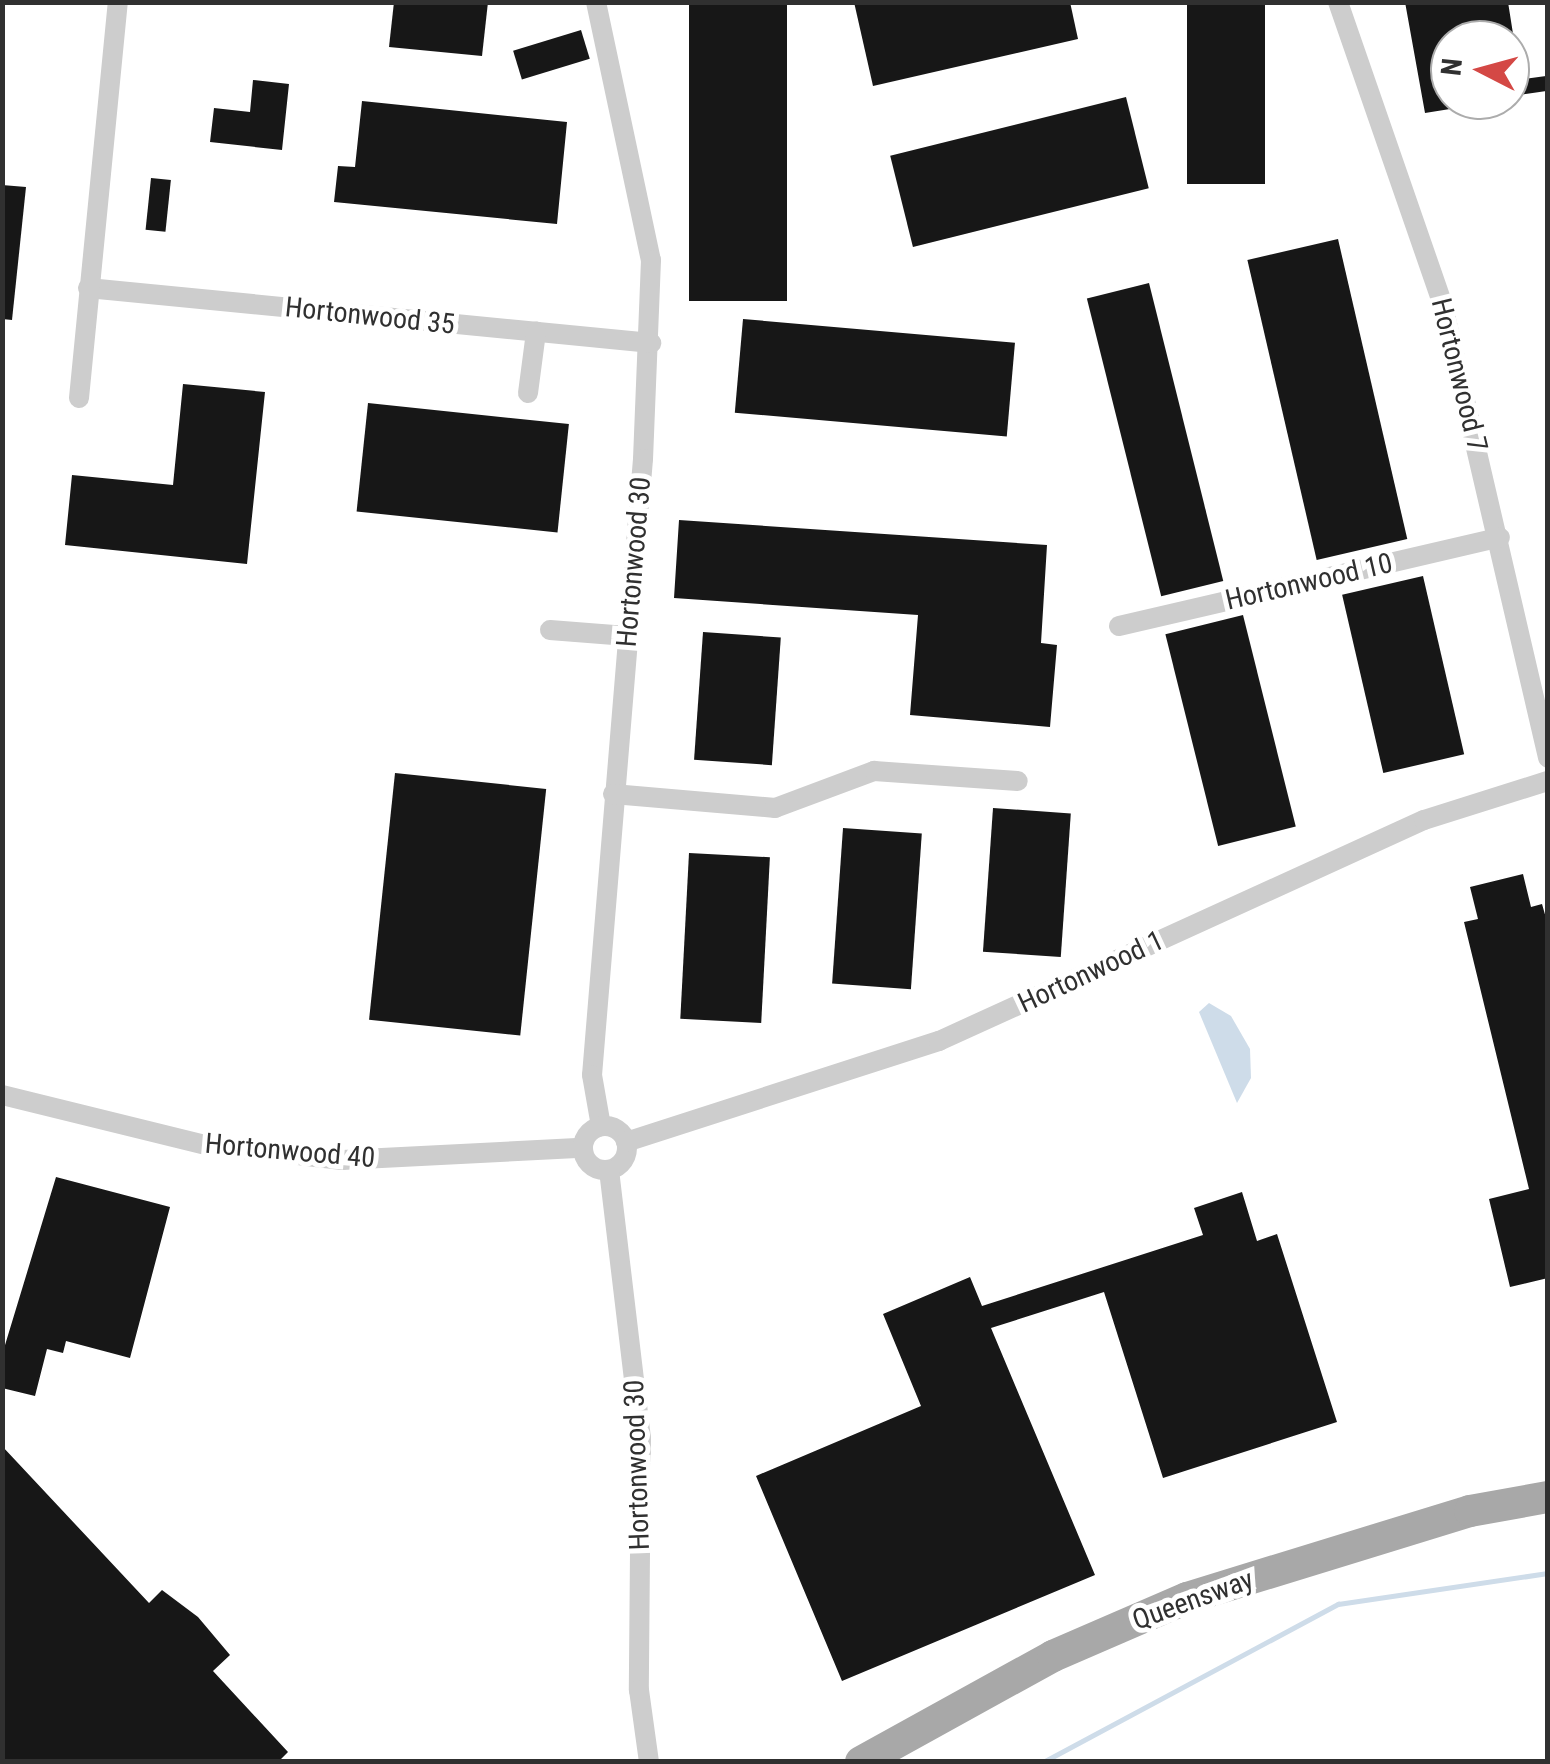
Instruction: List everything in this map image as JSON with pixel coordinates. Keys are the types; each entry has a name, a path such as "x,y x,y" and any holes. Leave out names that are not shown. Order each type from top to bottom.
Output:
{"main road":[{"name":"Queensway","path":"860,1762 1053,1656 1187,1598 1470,1511 1548,1497"}],"street":[{"name":"Hortonwood 30","path":"596,2 651,260 651,343 592,1076 601,1126"},
{"name":"Hortonwood 7","path":"1338,2 1442,302 1500,536 1548,758"},
{"path":"78,398 117,8"},
{"name":"Hortonwood 35","path":"88,288 651,343"},
{"path":"528,392 536,332"},
{"name":"Hortonwood 10","path":"1118,626 1500,536"},
{"path":"550,630 626,636"},
{"path":"613,794 775,808 874,771 1018,781"},
{"name":"Hortonwood 1","path":"626,1142 939,1041 1424,820 1548,781"},
{"name":"Hortonwood 40","path":"2,1095 206,1145 326,1158 582,1148"},
{"path":"601,1126 626,1142 625,1157 609,1170 594,1168 582,1148 601,1126"},
{"name":"Hortonwood 30","path":"609,1170 641,1438 639,1690 649,1762"}],"water":[{"path":"1209,1003 1231,1016 1250,1049 1251,1078 1237,1103 1199,1012"}],"building":[{"path":"394,2 488,2 482,56 389,47"},
{"path":"689,2 787,2 787,301 689,301"},
{"path":"854,2 1070,2 1078,39 873,86"},
{"path":"1187,2 1265,2 1265,184 1187,184"},
{"path":"1405,2 1508,2 1511,20 1430,20 1430,112 1425,113"},
{"path":"581,30 590,59 522,79 513,51"},
{"path":"1546,76 1548,91 1530,93 1530,78"},
{"path":"253,80 289,84 282,150 210,142 214,108 250,112"},
{"path":"1126,97 1149,188 913,247 890,156"},
{"path":"362,101 567,122 557,224 334,202 338,166 355,167"},
{"path":"151,178 171,180 165,232 146,230"},
{"path":"2,185 26,187 12,320 2,319"},
{"path":"1338,239 1407,539 1317,560 1247,260"},
{"path":"1149,283 1223,581 1161,596 1087,298"},
{"path":"743,319 1015,343 1007,436 735,413"},
{"path":"183,384 265,392 247,564 65,545 72,475 173,485"},
{"path":"368,403 569,424 557,533 357,511"},
{"path":"679,520 1047,545 1041,643 1057,645 1050,727 910,715 918,615 674,598"},
{"path":"1423,576 1464,754 1383,773 1342,595"},
{"path":"1243,615 1296,827 1218,846 1165,634"},
{"path":"703,632 781,637 772,765 694,760"},
{"path":"395,773 546,789 520,1036 369,1020"},
{"path":"993,808 1071,813 1061,957 983,952"},
{"path":"843,828 922,834 911,989 832,984"},
{"path":"689,853 770,857 761,1023 680,1019"},
{"path":"1523,874 1531,907 1542,904 1548,925 1548,1278 1510,1287 1489,1199 1529,1189 1464,922 1478,919 1470,887"},
{"path":"56,1177 170,1207 130,1358 66,1341 63,1353 47,1349 35,1396 2,1388 2,1355"},
{"path":"1242,1192 1257,1241 1277,1234 1337,1422 1163,1478 1104,1292 991,1328 1095,1575 842,1681 756,1476 921,1406 883,1314 970,1277 982,1306 1203,1235 1194,1208"},
{"path":"2,1446 149,1603 162,1590 198,1617 230,1655 213,1671 288,1752 278,1762 2,1762"}],"waterway":[{"path":"1043,1762 1338,1604 1548,1573"}]}
